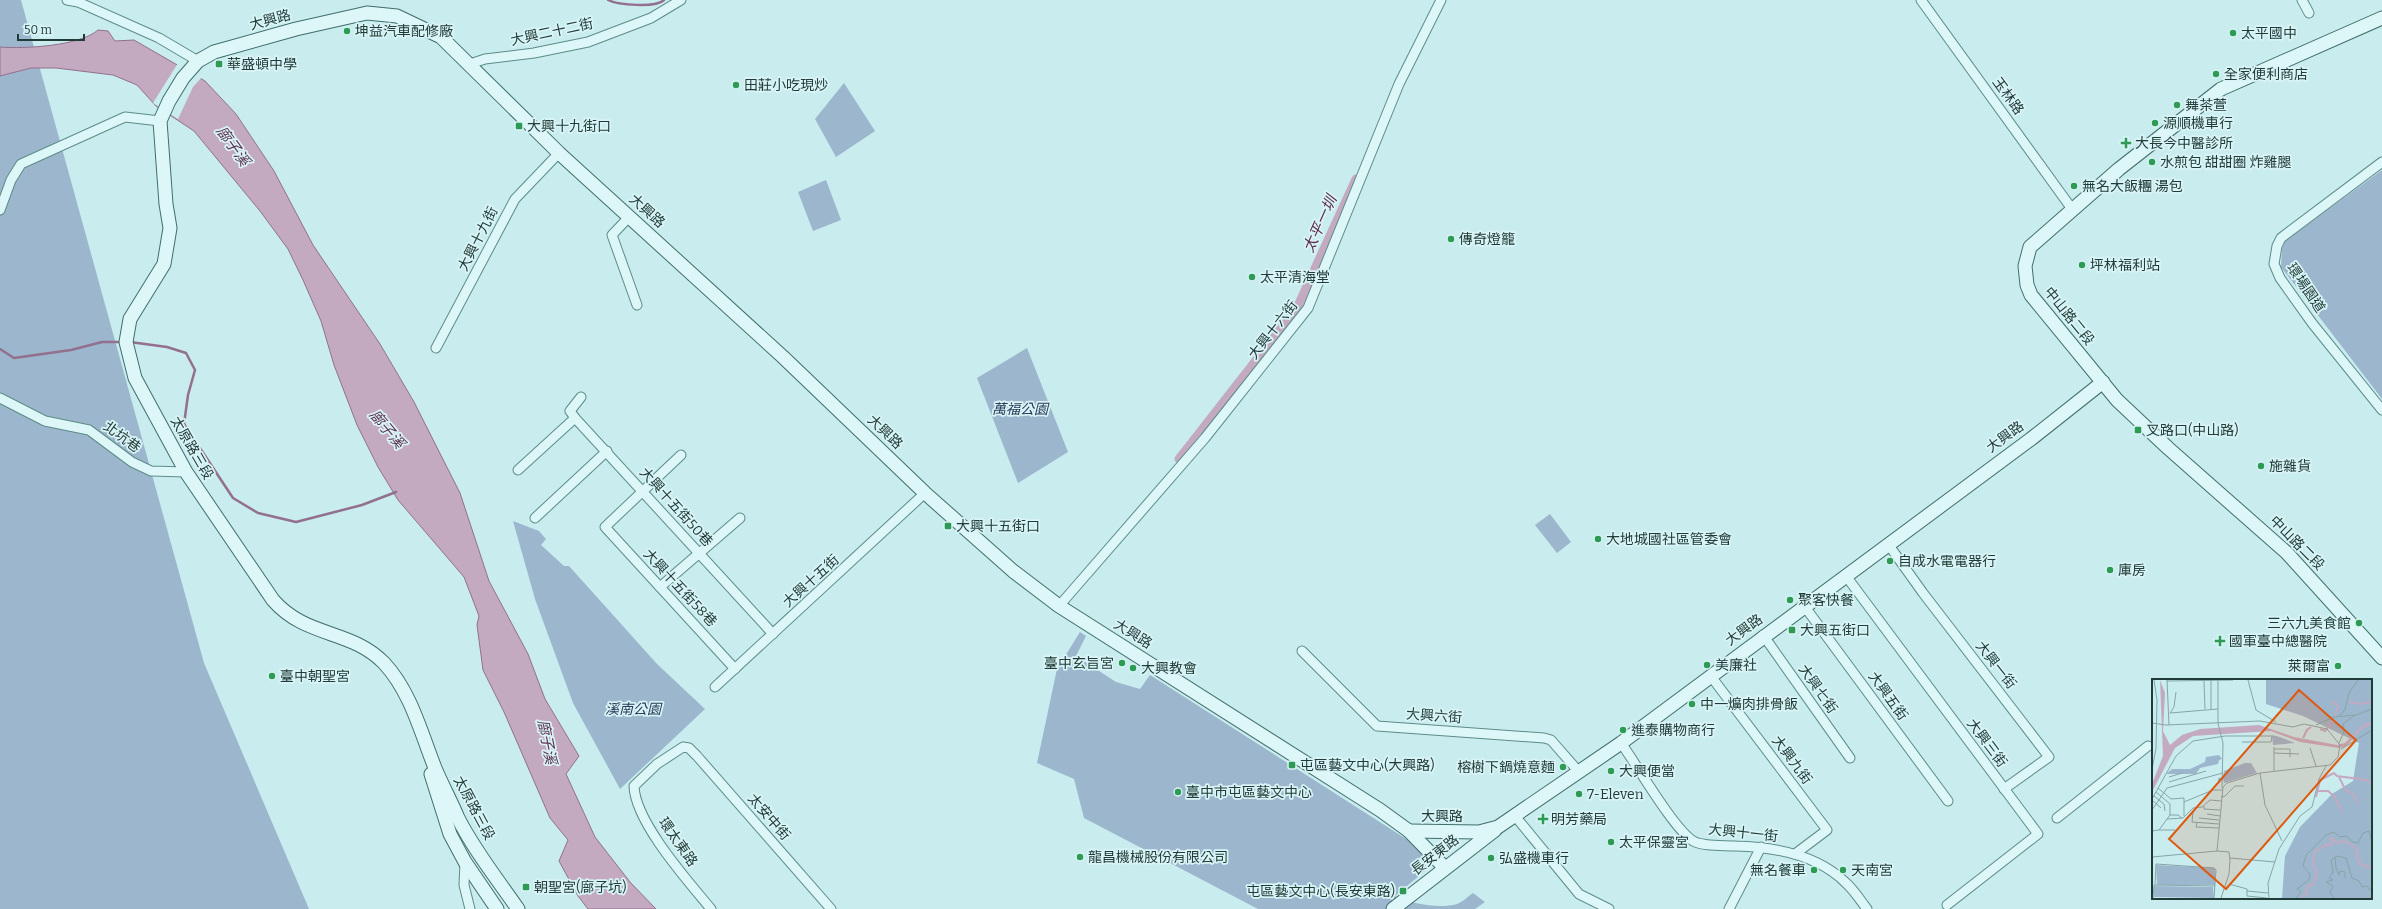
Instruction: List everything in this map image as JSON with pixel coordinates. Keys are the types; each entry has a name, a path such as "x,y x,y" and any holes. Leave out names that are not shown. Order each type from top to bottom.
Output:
{"main road":[{"name":"大興路","path":"196,63 214,52 296,29 367,13 397,16 434,33 470,64 559,153 783,357 925,493 1007,566 1059,606 1226,711 1409,831 1479,832 1498,827 1515,816 1621,743 1763,635 1805,607 2031,439 2102,382"},
{"name":"中山路二段","path":"2382,18 2221,89 2072,209 2030,247 2025,266 2027,285 2032,295 2102,382 2168,448 2287,553 2382,658"},
{"path":"162,119 174,92 196,63"},
{"name":"太原路三段","path":"162,119 166,204 170,228 164,264 130,318 127,345 135,378 186,472 280,609 288,616 312,629 351,640 383,662 405,691 450,834 465,862 497,909"},
{"name":"太原路三段","path":"414,717 426,740 435,767 460,820 518,909"},
{"name":"長安東路","path":"1393,909 1498,827"},
{"path":"1409,831 1445,868"}],"street":[{"path":"67,0 78,2 159,38 196,63"},
{"name":"大興二十二街","path":"470,64 485,59 534,53 588,42 651,18 681,0"},
{"name":"大興十六街","path":"1059,606 1206,438 1308,308 1399,84 1441,0"},
{"name":"玉林路","path":"1921,0 2072,209"},
{"path":"2302,0 2309,13"},
{"path":"0,210 11,180 21,164 125,117 162,119"},
{"name":"大興十九街","path":"436,348 515,199 559,153"},
{"name":"環場園道","path":"2382,162 2280,238 2274,264 2280,278 2308,317 2382,410"},
{"path":"629,217 612,235 637,305"},
{"path":"518,470 575,418 570,411 581,397"},
{"name":"北坑巷","path":"0,398 45,421 89,430 132,462 151,470 186,472"},
{"name":"大興十五街50巷","path":"575,418 773,634"},
{"path":"535,518 606,451"},
{"path":"643,491 681,455"},
{"name":"大興十五街58巷","path":"643,491 605,527 735,669"},
{"name":"大興十五街","path":"715,687 925,493"},
{"path":"660,587 740,518"},
{"name":"大興一街","path":"1888,544 1923,593 2049,757 2004,789"},
{"name":"大興三街","path":"1846,576 2038,834 1947,905"},
{"name":"大興五街","path":"1805,607 1948,801"},
{"name":"大興七街","path":"1763,635 1850,758"},
{"name":"大興六街","path":"1302,651 1377,726 1544,738 1552,740 1579,772"},
{"name":"大興九街","path":"1710,675 1827,830 1795,854"},
{"name":"大興十一街","path":"1621,743 1676,823 1694,841 1711,845 1760,847 1795,854 1823,865 1846,882 1867,909"},
{"path":"2057,818 2148,746"},
{"name":"環太東路","path":"683,747 657,764 634,786 634,798 676,867 711,909"},
{"name":"太安中街","path":"683,747 689,748 698,756 831,909"},
{"path":"1515,816 1579,894 1609,909"},
{"path":"1729,909 1760,847"},
{"path":"465,862 464,885 470,909"}],"green space":[{"path":"0,0 21,0 204,663 309,909 0,909"},
{"path":"844,83 875,131 836,157 815,119"},
{"path":"2382,170 2382,399 2281,267 2282,249 2285,241"},
{"path":"826,180 841,220 813,231 798,192"},
{"name":"萬福公園","path":"1027,348 1068,452 1018,483 977,378"},
{"path":"1550,514 1571,542 1557,553 1535,525"},
{"name":"溪南公園","path":"513,521 539,531 546,539 541,545 564,566 569,566 657,664 705,709 620,789 573,703 535,599"},
{"path":"1080,632 1086,636 1076,656 1116,682 1140,689 1150,675 1425,851 1426,870 1395,896 1426,905 1442,906 1457,904 1473,893 1485,902 1475,909 1258,909 1084,818 1074,779 1037,763 1057,669"}],"water":[{"name":"廍子溪","path":"98,30 108,31 115,41 134,40 205,81 236,114 274,171 313,245 380,344 414,402 460,493 489,581 528,654 545,699 579,756 566,774 595,837 630,882 656,909 588,909 578,896 559,861 568,840 550,818 504,712 483,670 477,625 479,616 464,577 398,500 378,467 357,425 334,365 321,321 303,280 288,249 260,211 194,131 156,106 137,85 113,75 56,68 31,68 0,76 0,47 37,47 65,43 78,40"}],"pier":[{"path":"178,63 202,77 193,87 178,119 153,103"}],"waterway":[{"path":"608,0 637,5 660,3 664,0"},
{"name":"太平一圳","path":"1179,459 1297,308 1356,179"},
{"path":"0,349 14,358 71,350 102,342 121,342"},
{"path":"130,342 167,347 186,353 195,370 188,395 184,424 233,498 258,513 296,522 362,505 396,492"}],"place":[{"name":"坤益汽車配修廠","path":"347,31"},
{"name":"太平國中","path":"2233,33"},
{"name":"華盛頓中學","path":"219,64"},
{"name":"全家便利商店","path":"2216,74"},
{"name":"田莊小吃現炒","path":"736,85"},
{"name":"舞茶萱","path":"2177,105"},
{"name":"源順機車行","path":"2155,123"},
{"name":"大興十九街口","path":"519,126"},
{"name":"大長今中醫診所","path":"2126,143"},
{"name":"水煎包 甜甜圈 炸雞腿","path":"2152,162"},
{"name":"無名大飯糰 湯包","path":"2074,186"},
{"name":"傳奇燈籠","path":"1451,239"},
{"name":"坪林福利站","path":"2082,265"},
{"name":"太平清海堂","path":"1252,277"},
{"name":"叉路口(中山路)","path":"2138,430"},
{"name":"施雜貨","path":"2261,466"},
{"name":"大興十五街口","path":"948,526"},
{"name":"大地城國社區管委會","path":"1598,539"},
{"name":"自成水電電器行","path":"1890,561"},
{"name":"庫房","path":"2110,570"},
{"name":"聚客快餐","path":"1790,600"},
{"name":"三六九美食館","path":"2359,623"},
{"name":"大興五街口","path":"1792,630"},
{"name":"國軍臺中總醫院","path":"2220,641"},
{"name":"臺中玄旨宮","path":"1122,663"},
{"name":"美廉社","path":"1707,665"},
{"name":"萊爾富","path":"2338,666"},
{"name":"大興教會","path":"1133,668"},
{"name":"臺中朝聖宮","path":"272,676"},
{"name":"中一爌肉排骨飯","path":"1692,704"},
{"name":"進泰購物商行","path":"1623,730"},
{"name":"屯區藝文中心(大興路)","path":"1292,765"},
{"name":"榕樹下鍋燒意麵","path":"1563,767"},
{"name":"大興便當","path":"1611,771"},
{"name":"臺中市屯區藝文中心","path":"1178,792"},
{"name":"7-Eleven","path":"1579,794"},
{"name":"明芳藥局","path":"1543,819"},
{"name":"太平保靈宮","path":"1611,842"},
{"name":"龍昌機械股份有限公司","path":"1080,857"},
{"name":"弘盛機車行","path":"1491,858"},
{"name":"無名餐車","path":"1814,870"},
{"name":"天南宮","path":"1843,870"},
{"name":"朝聖宮(廍子坑)","path":"526,887"},
{"name":"屯區藝文中心(長安東路)","path":"1403,891"}]}
